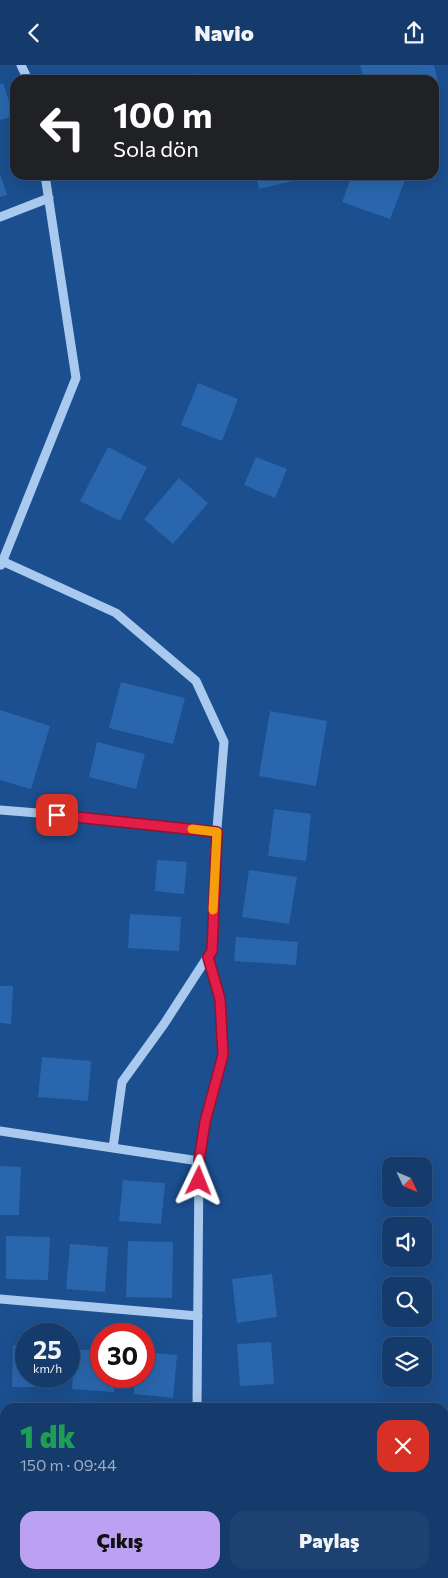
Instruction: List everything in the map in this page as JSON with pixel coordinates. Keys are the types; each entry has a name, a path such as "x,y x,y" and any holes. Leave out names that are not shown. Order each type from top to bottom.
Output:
{"street":[{"path":"46,180 76,378 1,563 116,613 196,681 224,742 217,832 212,951 164,1024 122,1081 113,1148"},
{"path":"0,217 48,198"},
{"path":"0,811 76,816 217,832"},
{"path":"197,1403 199,1161 205,1122 223,1055 220,999 208,957"},
{"path":"0,1131 199,1161"},
{"path":"0,1299 198,1316"}],"building":[{"path":"360,65 434,65 436,75 363,75"},
{"path":"3,83 10,104 10,117 0,120 0,84"},
{"path":"0,174 7,195 0,197"},
{"path":"257,180 296,180 259,189"},
{"path":"350,180 405,180 390,219 342,202"},
{"path":"198,383 238,399 222,441 181,425"},
{"path":"108,447 147,467 120,521 80,501"},
{"path":"256,457 287,469 275,498 244,485"},
{"path":"179,478 208,503 173,544 144,519"},
{"path":"121,682 185,698 173,744 109,728"},
{"path":"0,710 50,726 31,789 0,780"},
{"path":"270,711 327,721 316,786 259,776"},
{"path":"97,742 145,754 136,789 89,777"},
{"path":"274,809 311,814 306,861 268,856"},
{"path":"157,860 187,862 184,894 155,891"},
{"path":"249,870 297,877 289,924 242,917"},
{"path":"130,914 181,917 179,951 128,948"},
{"path":"236,937 298,942 296,965 234,961"},
{"path":"0,986 13,986 11,1024 0,1023"},
{"path":"42,1057 91,1061 88,1101 38,1097"},
{"path":"0,1166 21,1167 19,1215 0,1215"},
{"path":"123,1180 165,1183 161,1224 119,1221"},
{"path":"6,1236 50,1237 48,1280 6,1279"},
{"path":"128,1241 173,1242 172,1298 126,1297"},
{"path":"70,1244 108,1247 105,1292 66,1289"},
{"path":"272,1274 277,1317 237,1323 232,1279"},
{"path":"271,1342 274,1384 240,1386 237,1344"},
{"path":"13,1345 15,1345 15,1387 12,1387"},
{"path":"80,1349 90,1350 90,1388 114,1388 114,1392 72,1389 80,1388"},
{"path":"155,1353 177,1355 173,1398 134,1394 134,1388 155,1388"}],"slow traffic":[{"path":"192,829 217,832 213,910"}],"route":[{"path":"57,815 217,832 212,951 208,957 220,999 223,1055 205,1122 199,1161 199,1181"}]}
